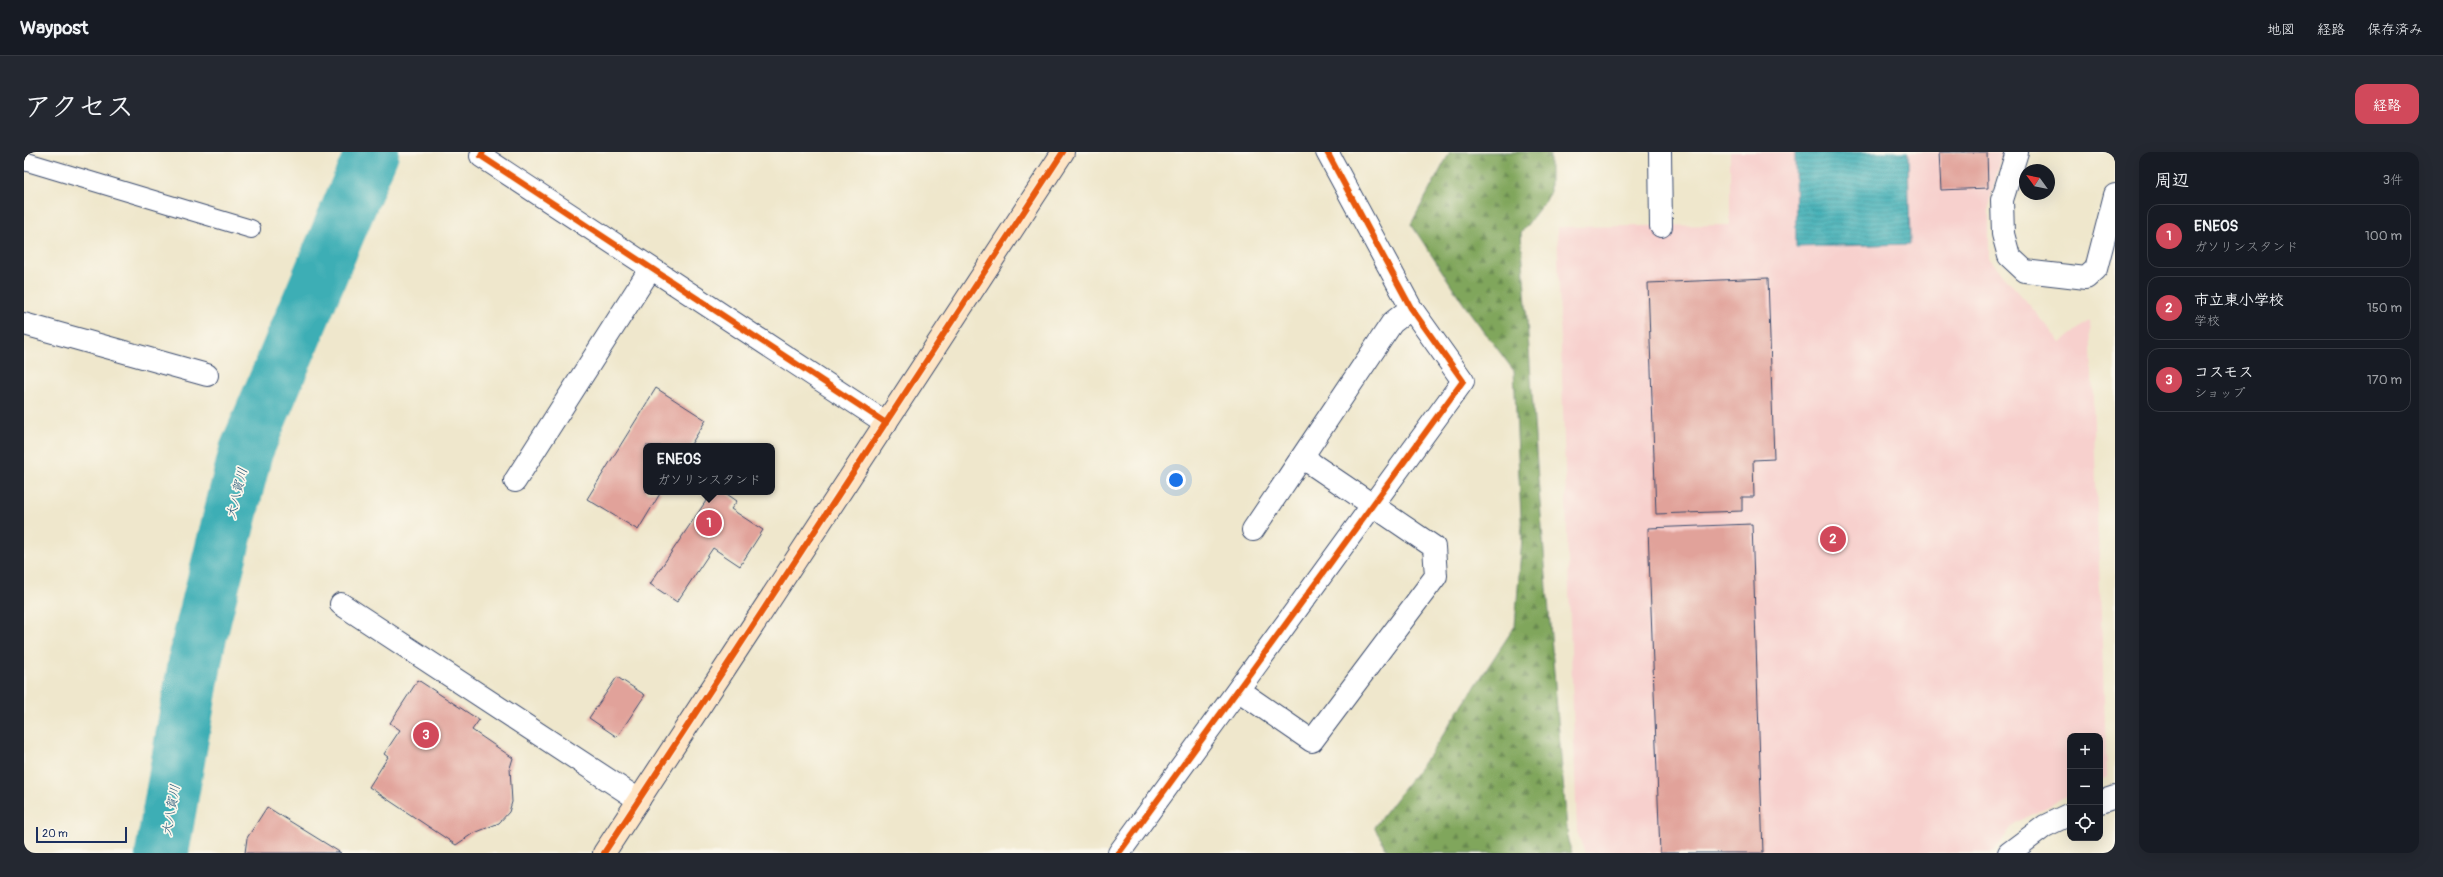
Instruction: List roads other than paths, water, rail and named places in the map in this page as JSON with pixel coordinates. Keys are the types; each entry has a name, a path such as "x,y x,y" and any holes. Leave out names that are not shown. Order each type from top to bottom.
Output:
{"street":[{"path":"483,152 481,156 886,423"},
{"path":"604,853 1063,152"},
{"path":"1119,853 1463,381 1411,308 1327,152"},
{"path":"1660,152 1661,226"},
{"path":"2017,152 2002,200 2003,234 2009,256 2025,271 2086,278 2096,269 2115,196"},
{"path":"515,481 651,268"},
{"path":"1253,530 1392,323 1411,308"},
{"path":"24,324 207,375"},
{"path":"1238,690 1312,741 1436,576 1434,547 1312,464 1304,455"},
{"path":"341,604 639,800"},
{"path":"2103,801 2115,797"},
{"path":"2009,853 2045,826 2067,815"}],"lane":[{"path":"24,161 251,229"}],"water":[{"path":"1795,152 1908,152 1910,244 1796,247"}],"waterway":[{"name":"大八賀川","path":"162,853 198,645 246,451 372,152"}],"place":[{"name":"ENEOS","path":"709,523"},
{"name":"市立東小学校","path":"1833,539"},
{"name":"コスモス","path":"426,735"}]}
